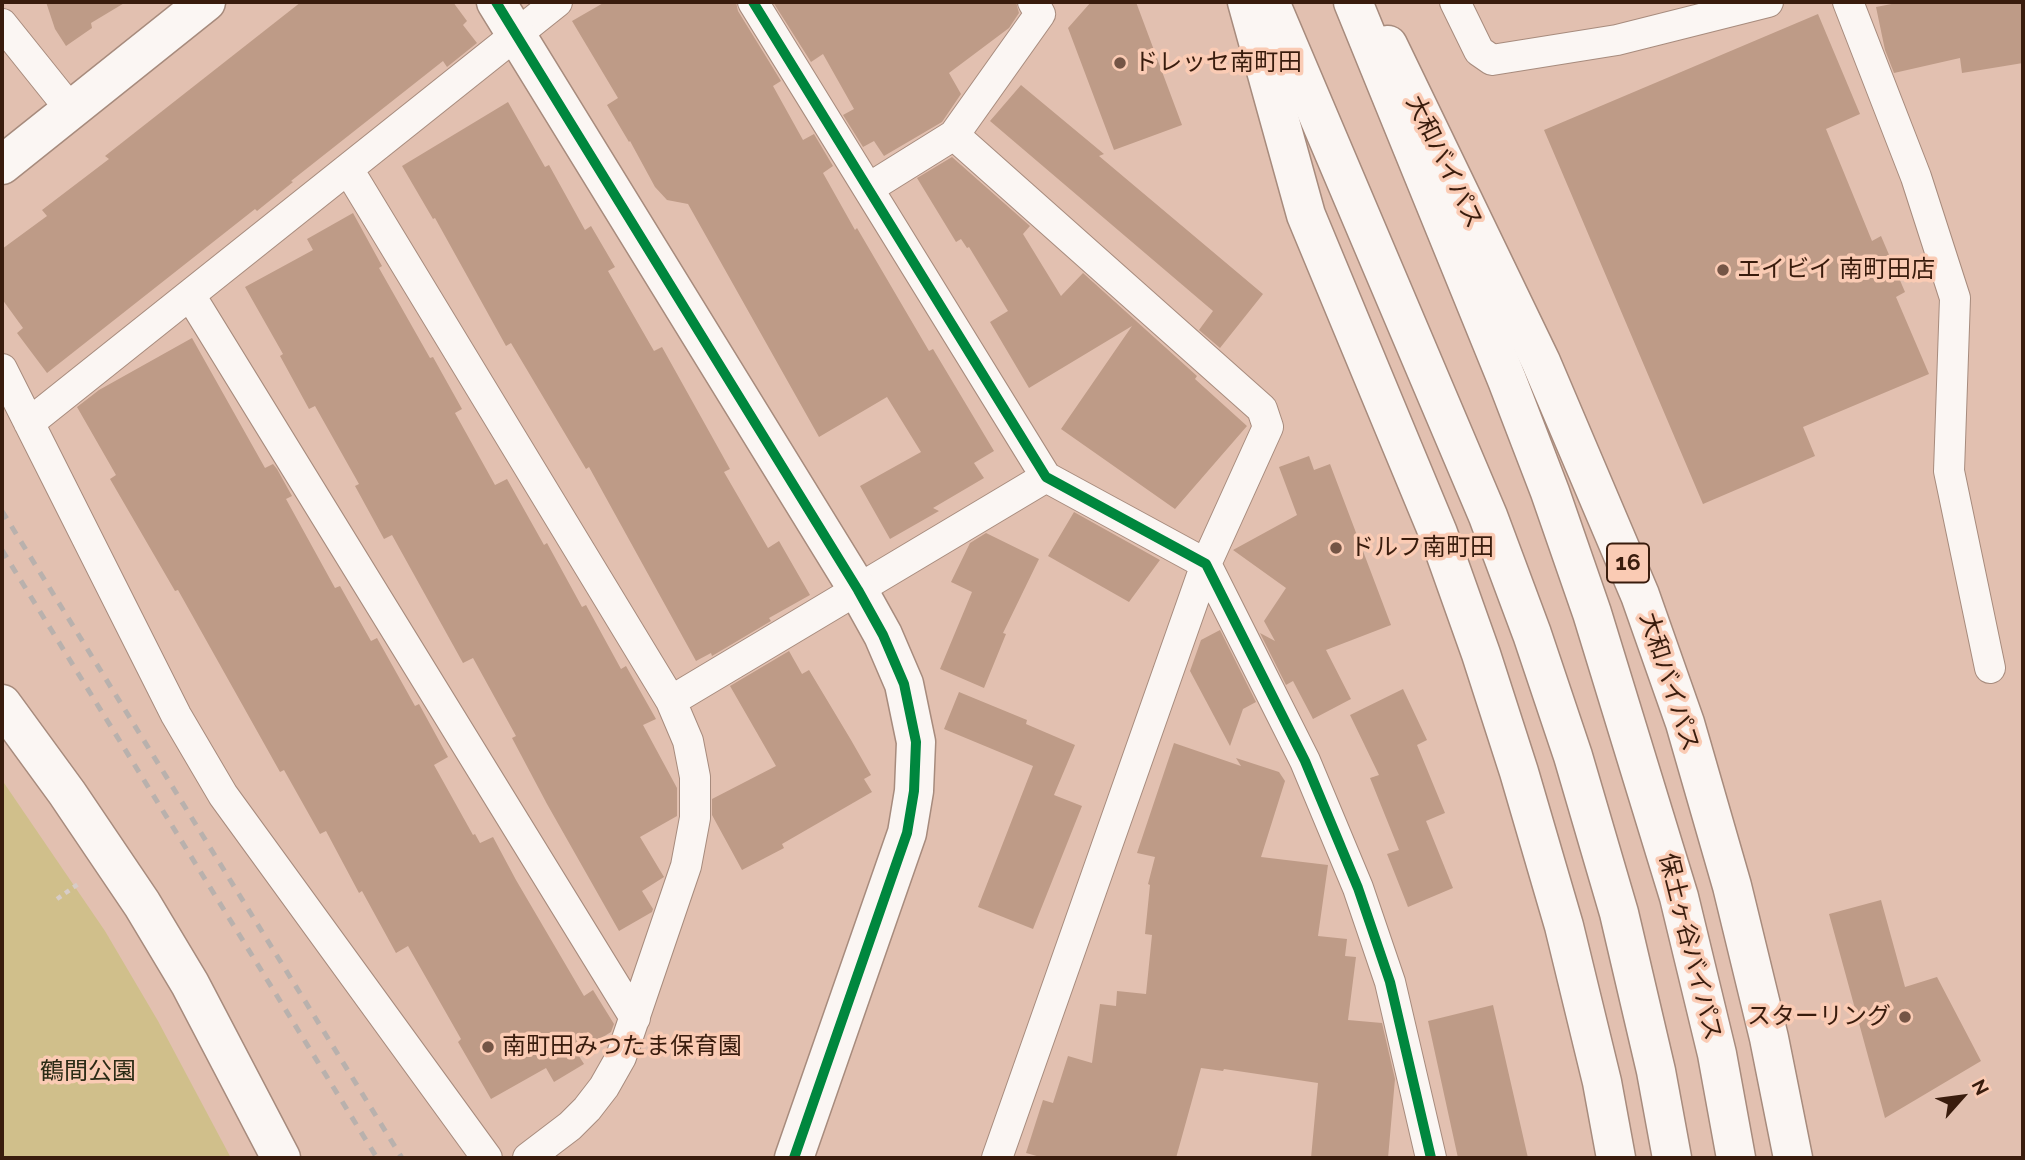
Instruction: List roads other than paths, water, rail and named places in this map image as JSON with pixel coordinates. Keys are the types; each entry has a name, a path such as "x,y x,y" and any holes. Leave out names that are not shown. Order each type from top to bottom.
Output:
{"main road":[{"path":"2,165 206,2"},
{"path":"496,2 858,590 883,635 904,684 916,741 914,791 907,833 794,1158"},
{"path":"1247,2 1306,215 1438,533 1481,654 1564,926 1602,1082 1616,1158"},
{"path":"1270,2 1488,516 1532,634 1573,756 1619,913 1656,1071 1672,1158"},
{"name":"保土ヶ谷バイパス","path":"1353,2 1550,492 1632,739 1679,897 1717,1054 1736,1158"},
{"name":"大和バイパス","path":"1367,2 1541,362 1640,595 1685,723 1732,886 1769,1038 1793,1158"},
{"path":"2,704 67,793 142,904 196,996 281,1158"}],"street":[{"path":"2,8 4,2"},
{"path":"29,423 557,2"},
{"path":"753,2 1046,477 1206,564 1305,761 1358,888 1390,982 1431,1158"},
{"path":"869,188 954,135 1040,14 1032,2"},
{"path":"1456,3 1479,51 1492,60 1617,40 1768,2"},
{"path":"1848,2 1916,177 1955,298 1949,471 1990,668"},
{"path":"2,24 71,110"},
{"path":"954,135 1262,409 1268,427 1206,564 997,1158"},
{"path":"348,169 671,701 688,741 695,777 695,818 686,866 621,1057 604,1087 570,1126 528,1158"},
{"path":"190,295 635,1018"},
{"path":"2,369 176,715 223,795 487,1158"},
{"path":"671,701 1046,477"}],"railway":[{"path":"2,511 402,1158"},
{"path":"2,550 377,1158"}],"place":[{"name":"ドレッセ南町田","path":"1120,63"},
{"name":"エイビイ 南町田店","path":"1723,270"},
{"name":"ドルフ南町田","path":"1336,548"},
{"name":"スターリング","path":"1905,1017"},
{"name":"南町田みつたま保育園","path":"488,1047"}],"park label":[{"name":"鶴間公園","path":"88,1072"}]}
